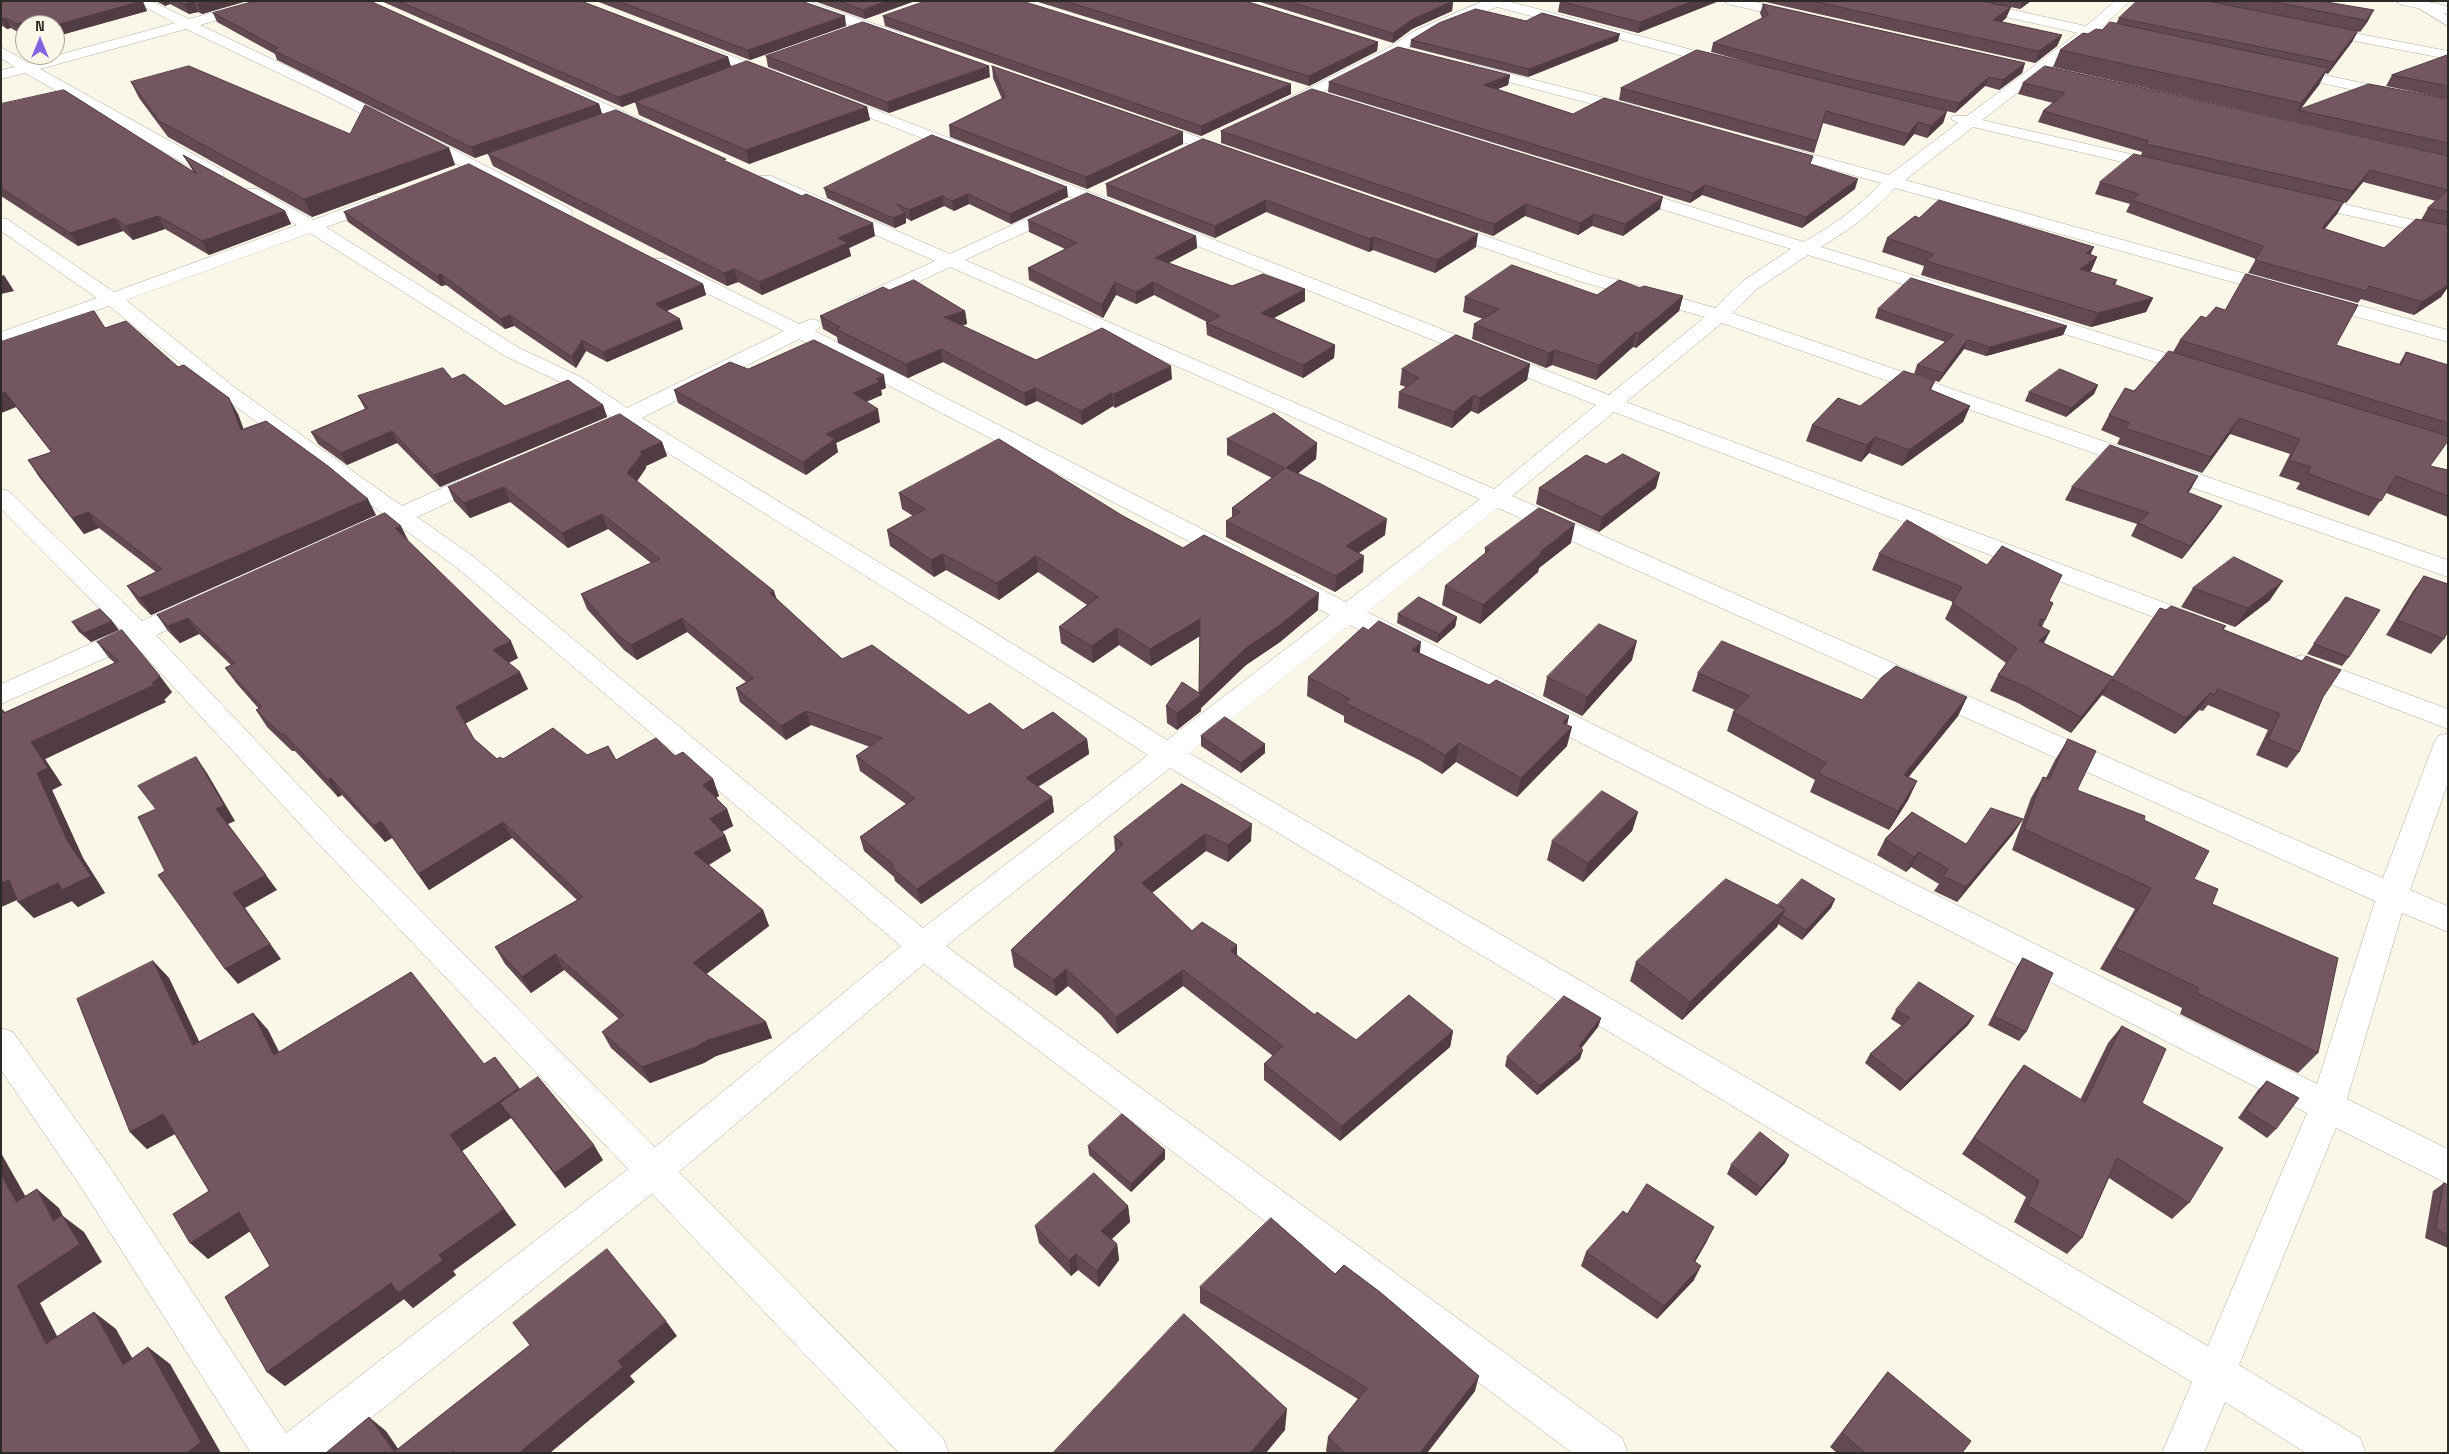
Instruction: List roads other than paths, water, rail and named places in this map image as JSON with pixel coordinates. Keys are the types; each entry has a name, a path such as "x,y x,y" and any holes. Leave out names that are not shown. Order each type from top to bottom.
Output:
{"street":[{"path":"140,1 190,23 587,225"},
{"path":"14,71 271,1"},
{"path":"794,1 915,42"},
{"path":"1732,1 1817,20"},
{"path":"1952,1 2117,37"},
{"path":"294,1453 653,1170 923,946 1496,498 1613,404 1719,315 1750,285 1805,247 1846,224 1871,204 1892,181 2089,31 2123,1"},
{"path":"2402,1 2448,10"},
{"path":"1264,115 1317,97 1395,49 1409,38 1429,28 1495,2 1744,68"},
{"path":"2417,3 2448,22"},
{"path":"841,35 893,16"},
{"path":"2308,28 2448,55"},
{"path":"677,39 741,71 805,88 978,155"},
{"path":"1,51 14,71 313,227 512,352 574,381 627,418 859,564 1034,668 1168,754 2215,1373 2345,1453"},
{"path":"741,71 777,58"},
{"path":"1459,65 1646,114"},
{"path":"2270,68 2448,106"},
{"path":"549,82 609,118 661,134"},
{"path":"1279,85 1317,97"},
{"path":"609,118 644,106"},
{"path":"1942,115 2181,171"},
{"path":"1129,118 1250,160"},
{"path":"1176,156 1229,132"},
{"path":"1759,145 2448,336"},
{"path":"1015,169 1613,404 2216,631"},
{"path":"748,172 1496,498 2448,920"},
{"path":"592,433 627,418 798,331 1114,185"},
{"path":"1608,187 1966,297"},
{"path":"1,338 313,227 393,196"},
{"path":"2286,196 2448,233"},
{"path":"2343,209 2381,229 2433,248"},
{"path":"1427,222 1586,277 1719,315 2448,569"},
{"path":"1,224 112,299 231,394 465,562 923,946 1607,1453"},
{"path":"640,253 798,331 1347,613 2448,1167"},
{"path":"2013,312 2211,373"},
{"path":"364,532 503,469"},
{"path":"1,496 139,633 322,829 928,1453"},
{"path":"1,695 211,600"},
{"path":"2281,656 2448,719"},
{"path":"2183,1453 2328,1106 2392,896 2448,743"},
{"path":"1,1042 96,1178 275,1453"}]}
